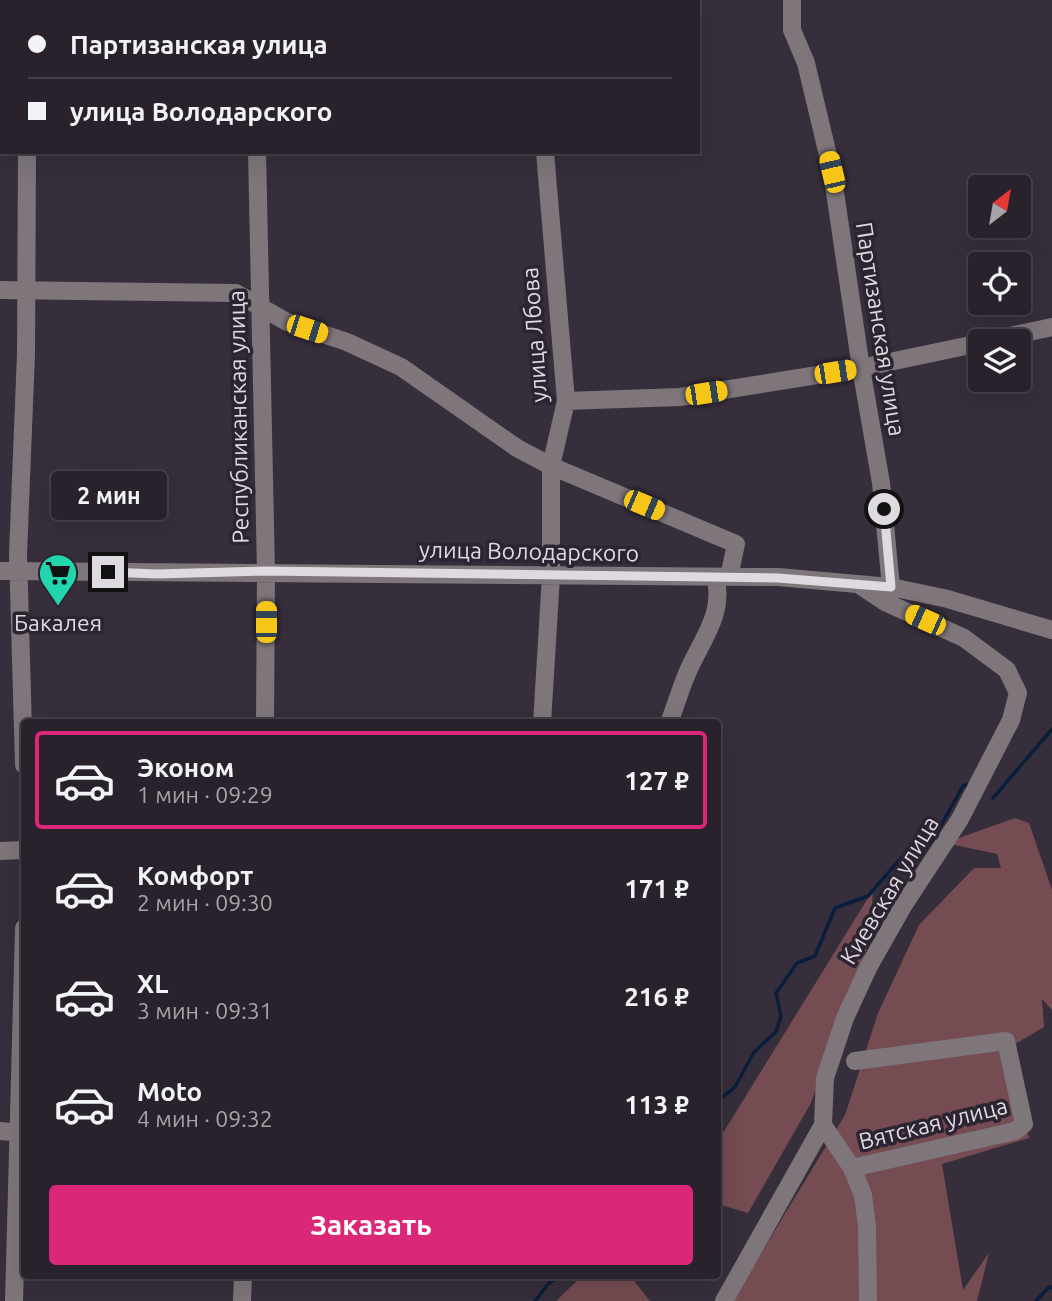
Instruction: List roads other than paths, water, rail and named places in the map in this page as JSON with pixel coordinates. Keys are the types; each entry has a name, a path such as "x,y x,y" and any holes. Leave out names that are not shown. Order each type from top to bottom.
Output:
{"street":[{"name":"Партизанская улица","path":"792,0 792,30 806,63 832,172 881,484 891,587"},
{"path":"21,726 9,570 26,290 27,154"},
{"name":"Республиканская улица","path":"257,154 266,571 265,719"},
{"name":"улица Лбова","path":"542,719 551,576 551,466 566,401 545,154"},
{"path":"0,290 236,293 287,322 347,342 401,367 517,449 736,544 718,590 715,616 687,674 670,719"},
{"path":"1031,332 1052,327"},
{"path":"566,401 680,397 861,368 968,346"},
{"name":"улица Володарского","path":"9,570 157,574 266,571 778,578 891,587 1049,625"},
{"name":"Киевская улица","path":"823,1125 825,1078 845,1018 869,966 903,906 960,819 1011,720 1018,693 1007,670 964,638 885,602 861,586"},
{"path":"0,851 21,850"},
{"name":"Вятская улица","path":"852,1168 1015,1132 1024,1124 1004,1033 855,1061"},
{"path":"724,1301 823,1125 852,1168 863,1195 867,1226 868,1301"},
{"path":"0,1131 21,1132"},
{"path":"14,1301 21,1153"},
{"path":"242,1301 243,1279"}],"waterway":[{"path":"993,798 1052,729"},
{"path":"721,1099 735,1087 754,1052 776,1032 781,1016 776,993 797,963 815,956 835,908 868,896 902,857 921,852 934,838 963,786 971,784"},
{"path":"535,1301 555,1279"},
{"path":"1036,1301 1052,1287"}],"place":[{"name":"Бакалея","path":"58,607"}]}
